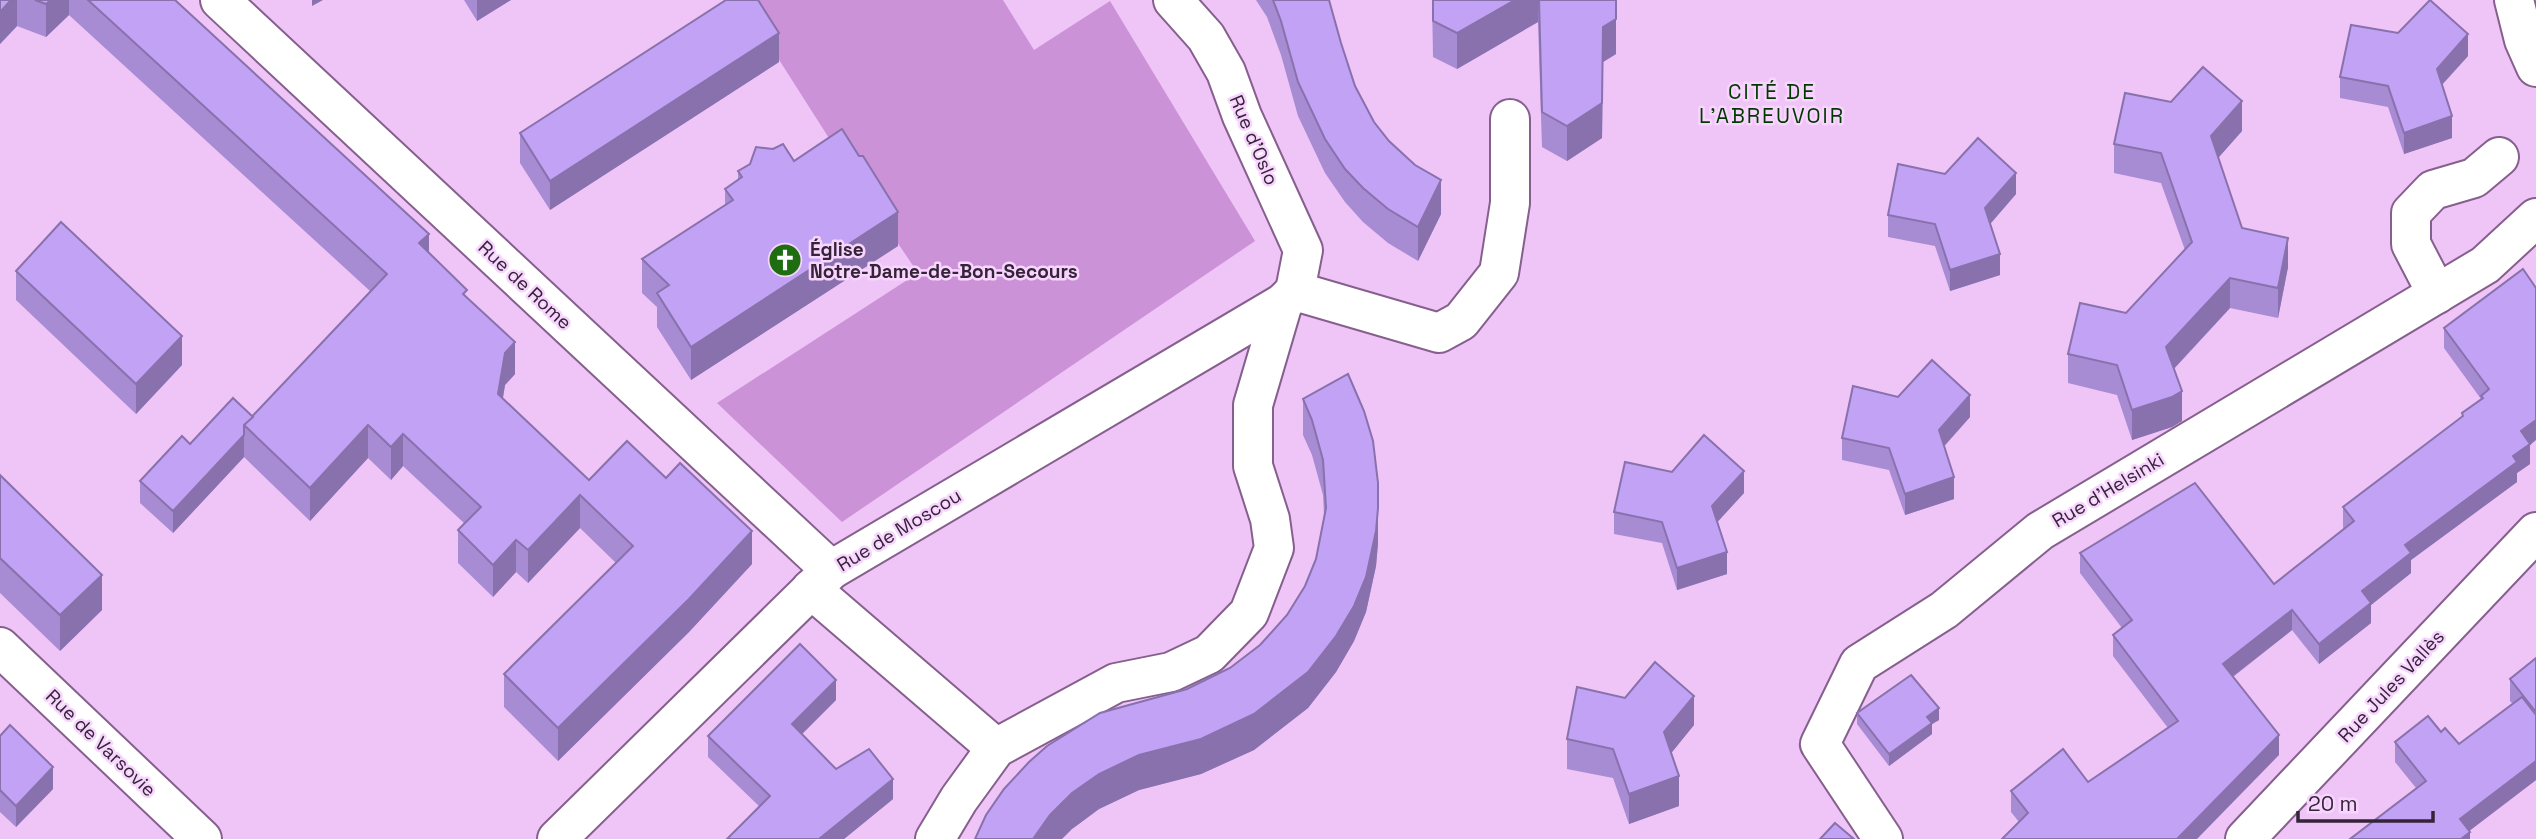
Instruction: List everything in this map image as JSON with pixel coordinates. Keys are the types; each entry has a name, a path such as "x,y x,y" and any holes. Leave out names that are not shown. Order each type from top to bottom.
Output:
{"street":[{"name":"Rue de Rome","path":"220,0 996,748"},
{"name":"Rue d'Oslo","path":"996,748 1116,683 1171,672 1209,654 1249,613 1275,548 1270,519 1253,467 1253,405 1303,250 1242,116 1226,72 1206,37 1173,0"},
{"path":"2514,0 2524,40 2536,67"},
{"path":"1289,297 1439,333 1461,321 1499,273 1510,203 1510,119"},
{"path":"2437,294 2411,244 2411,213 2433,190 2474,178 2499,157"},
{"name":"Rue d'Helsinki","path":"1883,839 1820,744 1859,664 1944,610 2040,531 2485,265 2536,218"},
{"name":"Rue de Moscou","path":"556,839 821,580 1289,297"},
{"name":"Rue Jules Vallès","path":"2245,839 2536,532"},
{"name":"Rue de Varsovie","path":"0,647 202,839"},
{"path":"935,839 959,799 996,748"}],"shaded area":[{"path":"741,0 1003,0 1034,50 1110,1 1255,241 842,522 717,403 918,273"}],"building":[{"path":"0,0 11,0 0,12"},
{"path":"35,0 51,0 46,4"},
{"path":"88,0 175,0 429,234 419,243 467,290 463,294 515,342 505,353 498,394 589,480 627,441 666,478 680,463 752,531 689,599 558,728 504,674 633,546 580,495 528,550 516,540 493,565 458,530 481,507 403,434 391,447 368,425 310,488 244,425 387,274"},
{"path":"726,0 758,0 779,33 550,181 520,133"},
{"path":"1273,0 1329,0 1355,86 1374,122 1389,141 1415,165 1441,180 1418,227 1388,209 1363,188 1345,169 1325,139 1298,82"},
{"path":"1433,0 1515,0 1457,33 1433,21"},
{"path":"1539,0 1616,0 1616,19 1603,27 1602,103 1567,126 1542,112"},
{"path":"2430,0 2468,34 2437,69 2452,116 2404,133 2388,86 2340,77 2351,25 2398,33"},
{"path":"2203,67 2242,101 2211,136 2242,228 2288,238 2278,288 2230,278 2166,347 2182,391 2132,410 2117,365 2068,354 2080,303 2126,313 2192,242 2161,153 2114,144 2125,93 2171,102"},
{"name":"Église Notre-Dame-de-Bon-Secours","path":"842,129 859,156 863,156 898,212 691,347 657,293 669,285 642,259 733,200 725,189 742,177 738,171 750,164 756,147 773,149 783,144 794,161"},
{"path":"1978,138 2016,173 1985,208 2000,254 1950,270 1935,224 1888,215 1898,164 1945,174"},
{"path":"61,222 182,336 136,384 16,271"},
{"path":"2523,269 2536,288 2536,420 2521,431 2530,444 2513,456 2517,462 2405,545 2411,553 2362,591 2371,603 2319,644 2292,610 2223,664 2279,735 2177,839 2002,839 2028,813 2011,791 2063,749 2088,782 2178,721 2113,635 2132,620 2080,553 2195,483 2274,584 2354,521 2343,507 2483,398 2481,396 2489,389 2444,328"},
{"path":"1932,360 1970,395 1939,430 1954,477 1905,494 1889,448 1842,438 1853,386 1898,397"},
{"path":"1348,374 1373,441 1378,483 1376,531 1366,577 1354,606 1336,636 1308,672 1254,714 1201,739 1139,755 1099,774 1072,793 1050,815 1033,839 975,839 986,815 1004,789 1047,746 1100,713 1187,689 1230,668 1260,645 1287,615 1305,586 1316,559 1326,508 1323,460 1303,399"},
{"path":"233,398 253,417 244,425 244,435 173,511 140,481 182,436 190,444"},
{"path":"1704,435 1744,471 1712,506 1727,552 1677,568 1662,522 1614,512 1625,462 1672,472"},
{"path":"0,475 102,575 60,615 0,558"},
{"path":"800,644 836,680 792,724 836,769 869,749 893,779 819,839 727,839 770,796 708,736"},
{"path":"2536,658 2536,712 2510,679"},
{"path":"1655,662 1694,696 1664,732 1679,776 1629,794 1613,749 1567,739 1577,687 1625,698"},
{"path":"1911,675 1939,708 1927,717 1932,723 1889,754 1857,713"},
{"path":"2522,697 2536,715 2536,761 2460,819 2470,832 2461,839 2350,839 2426,781 2395,742 2428,716 2441,732 2445,728 2459,744"},
{"path":"10,725 53,767 16,806 0,790 0,736"},
{"path":"1835,823 1854,839 1820,839"}],"place":[{"name":"Église Notre-Dame-de-Bon-Secours","path":"785,260"}],"district":[{"name":"CITÉ DE L'ABREUVOIR","path":"1772,103"}]}
